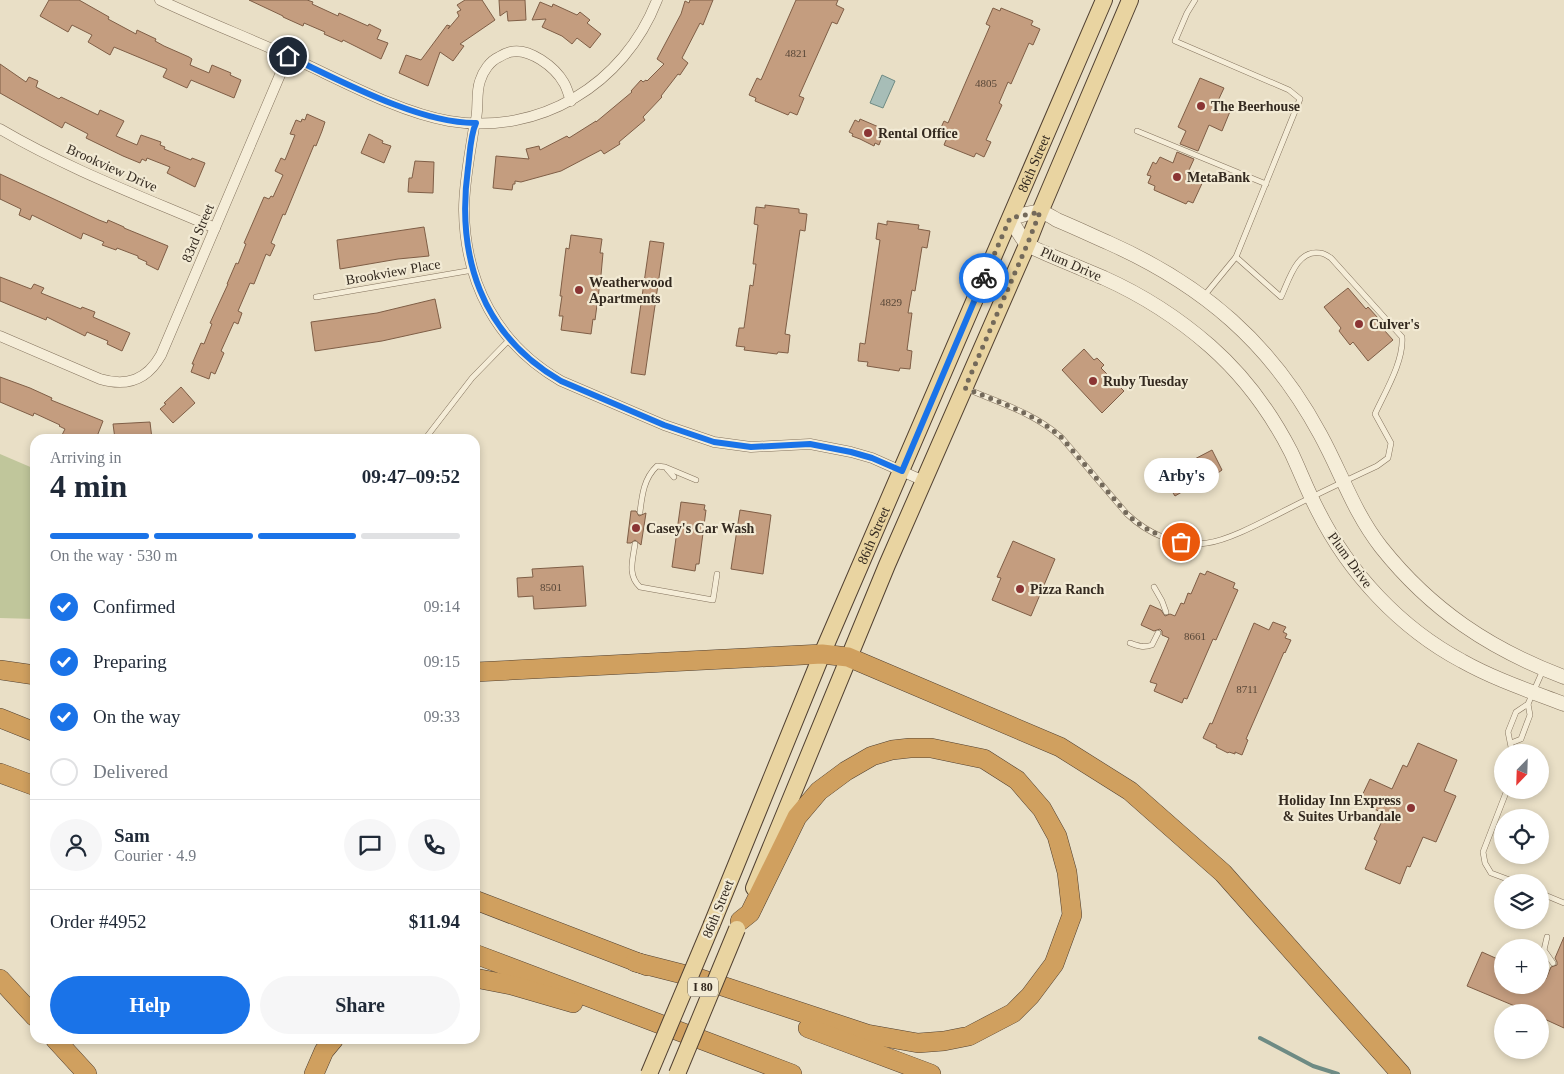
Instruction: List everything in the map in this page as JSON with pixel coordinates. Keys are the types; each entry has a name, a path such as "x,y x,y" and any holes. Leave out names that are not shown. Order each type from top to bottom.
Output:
{"highway":[{"path":"480,672 822,654 848,657 1060,747 1130,791 1223,873 1401,1074"},
{"path":"0,670 30,674"},
{"path":"0,718 30,730"},
{"path":"635,962 698,978 867,1034 918,1043 944,1041 969,1036 1013,1013 1030,996 1054,964 1072,915 1067,872 1057,836 1042,809 1017,780 984,759 931,748 910,748 892,750 872,756 819,790 798,817 750,913 738,925"},
{"path":"0,773 30,784"},
{"name":"I 80","path":"480,902 931,1074"},
{"path":"480,956 792,1074"},
{"path":"0,979 30,1012"},
{"path":"480,979 511,985 696,1038"},
{"path":"60,1044 87,1074"},
{"path":"314,1074 324,1051 330,1044"}],"main road":[{"name":"86th Street","path":"649,1074 822,654 1104,0"},
{"name":"86th Street","path":"677,1074 848,657 1027,245 1130,0"}],"street":[{"path":"160,0 369,94 448,121 476,123 502,122 537,116 571,101 601,80 617,63 645,25 657,0"},
{"path":"571,101 564,83 553,69 542,61 520,51 510,52 495,59 486,68 480,81 476,123 465,188 464,210 469,254 473,270 482,295 496,322 509,340 545,372 561,381 690,436 737,446 770,447 810,444 872,458 924,481"},
{"name":"83rd Street","path":"0,336 100,379 112,382 130,381 147,373 155,364 288,56"},
{"name":"Brookview Drive","path":"0,129 52,157 215,228"},
{"path":"1010,218 1040,212 1138,256 1171,274 1204,296 1234,321 1280,371 1302,402 1321,436 1342,482 1363,521 1381,547 1426,597 1477,636 1543,670 1564,677"},
{"name":"Plum Drive","path":"1010,218 1027,245 1122,287 1153,304 1183,324 1210,346 1252,392 1272,421 1290,452 1311,498 1334,540 1375,594 1403,620 1431,642 1462,661 1531,698 1564,704"}],"lane":[{"path":"1195,0 1175,41 1289,90 1300,99 1236,257 1204,296"},
{"path":"1137,131 1266,184"},
{"path":"965,388 1026,414 1050,428 1061,437 1137,524 1166,538 1192,544 1206,544 1219,540 1260,523 1377,466 1388,458 1391,451 1391,443 1375,414 1400,356 1403,345 1402,337 1331,258 1320,253 1307,255 1299,260 1282,297 1236,257"},
{"name":"Brookview Place","path":"316,297 473,270"},
{"path":"428,434 472,378 509,340"},
{"path":"640,512 642,493 651,472 657,466 665,467 696,480"},
{"path":"665,467 674,477"},
{"path":"635,544 631,574 640,587 713,600 717,574"},
{"path":"1154,586 1166,612"},
{"path":"1130,643 1139,647 1146,647 1152,644 1158,633"},
{"path":"1531,698 1516,712 1508,732 1511,743 1521,739 1530,715 1531,698 1543,670"},
{"path":"1494,874 1485,864 1483,852 1504,799"},
{"path":"1549,897 1564,903"},
{"path":"1547,937 1544,950 1553,963"}],"green space":[{"path":"0,454 30,467 30,619 0,618"}],"water":[{"path":"882,75 895,81 883,108 870,103"}],"building":[{"path":"49,0 79,0 136,34 137,30 156,39 155,41 164,46 189,57 192,59 190,65 209,73 212,65 231,73 230,75 241,80 234,98 191,80 187,88 163,77 167,69 114,47 110,55 88,42 92,35 72,25 68,32 40,16"},
{"path":"249,0 307,0 338,16 339,13 381,30 377,39 388,43 381,59 343,40 342,42 304,23 303,26"},
{"path":"465,0 482,0 495,20 460,44 464,46 453,61 440,52 428,86 399,73 406,55 421,60 447,25 450,26 448,29 459,16 457,12 461,10 457,5"},
{"path":"499,0 525,0 526,20 508,21 507,11 500,16"},
{"path":"690,0 713,0 703,25 700,23 682,58 688,63 662,97 643,117 645,120 619,142 620,144 604,154 601,150 561,171 521,182 515,181 512,190 493,188 496,156 529,159 526,149 539,146 540,150 567,136 569,138 596,122 632,92 641,80 643,82 647,81 664,64 657,59 681,14 685,1 689,3"},
{"path":"796,0 838,0 836,5 844,9 837,24 832,22 799,96 804,98 797,115 790,112 788,115 755,101 756,98 749,95 757,78 761,80"},
{"path":"540,2 552,7 553,4 577,15 580,12 590,20 587,23 601,34 590,48 577,38 572,44 562,36 542,27 546,19 532,20"},
{"path":"993,8 1000,11 1001,8 1033,21 1031,25 1040,29 1033,45 1029,43 1011,84 1008,82 999,103 1002,105 986,140 991,142 984,157 976,153 974,157 944,145 946,140 937,136 944,121 948,123 990,26 986,24"},
{"path":"0,64 26,82 29,77 38,81 36,87 59,99 61,97 98,115 100,110 124,121 116,136 137,145 141,135 161,142 160,145 165,147 164,149 191,160 192,158 205,163 195,187 167,173 170,167 147,158 146,161 142,159 140,163 123,156 86,138 88,134 65,122 62,128 0,93"},
{"name":"The Beerhouse","path":"1200,78 1224,88 1217,103 1231,109 1222,131 1209,125 1198,151 1180,144 1186,131 1178,127"},
{"path":"307,114 325,122 316,146 314,145 285,215 283,214 271,243 275,245 270,256 266,254 254,284 250,283 238,311 242,313 238,324 234,322 221,351 224,353 215,374 211,372 209,379 191,372 194,364 192,364 201,343 204,344 212,324 210,323 236,263 238,264 246,244 244,243 264,197 269,199 271,196 273,197 283,175 275,171 281,158 285,160 295,135 290,134 296,120 301,122 302,119 305,120"},
{"name":"Rental Office","path":"860,119 881,128 880,130 884,132 879,145 875,143 874,146 852,136 853,134 849,132 855,120 859,122"},
{"path":"369,134 383,141 382,143 391,146 384,163 361,153"},
{"name":"MetaBank","path":"1177,152 1194,159 1189,170 1205,177 1193,203 1188,201 1186,204 1154,190 1155,186 1148,183 1151,176 1147,175 1153,162 1156,164 1160,157 1173,163"},
{"path":"415,161 434,162 433,193 408,192 409,178 412,178"},
{"path":"0,174 99,220 107,223 108,220 168,246 158,270 146,264 147,262 138,258 138,256 117,248 116,250 102,245 104,242 83,233 81,239 32,215 30,220 19,215 21,209 0,199"},
{"path":"765,205 799,209 799,213 807,214 805,231 800,230 785,334 790,335 788,353 778,352 777,354 744,350 745,347 736,346 739,328 744,328 750,285 753,286 756,264 753,264 758,225 754,224 756,207 765,208"},
{"path":"887,221 919,225 918,229 930,231 927,248 922,247 915,291 912,290 908,313 912,313 907,350 912,351 910,369 900,368 899,371 867,366 868,362 858,361 860,343 865,344 880,240 876,239 878,223 887,225"},
{"path":"424,227 429,256 398,259 340,269 337,240"},
{"name":"Weatherwood Apartments","path":"571,235 602,239 600,253 603,253 601,275 595,320 593,319 591,334 561,330 563,316 559,316 562,296 560,296 566,248 569,249"},
{"path":"650,241 664,243 645,375 631,373"},
{"path":"0,277 31,289 34,284 44,288 41,293 81,309 82,307 95,312 93,317 130,333 122,351 107,344 108,341 87,332 85,336 47,317 46,320 0,301"},
{"name":"Culver's","path":"1348,288 1366,309 1368,307 1378,318 1376,321 1393,340 1368,361 1353,342 1350,345 1339,331 1341,328 1324,307"},
{"path":"435,299 441,328 382,341 315,351 311,322 377,313"},
{"name":"Ruby Tuesday","path":"1084,349 1094,360 1097,358 1104,365 1101,368 1124,391 1102,413 1062,370"},
{"path":"0,377 30,388 52,398 51,400 103,421 98,434 62,434 65,429 60,425 34,413 33,416 0,402"},
{"path":"181,387 195,403 173,423 160,409"},
{"path":"150,422 151,434 114,434 113,424"},
{"path":"1212,450 1222,470 1194,490 1192,486 1175,496 1162,476"},
{"path":"681,502 705,505 704,510 706,510 699,564 696,564 695,571 672,567"},
{"path":"740,510 771,515 763,574 731,569"},
{"name":"Casey's Car Wash","path":"631,511 636,511 639,516 646,513 641,545 635,540 627,543"},
{"name":"Pizza Ranch","path":"1013,541 1055,559 1031,616 992,600 1001,578 997,577"},
{"path":"583,566 586,606 534,609 533,596 518,597 517,578 533,577 532,569"},
{"path":"1207,571 1235,583 1233,588 1238,590 1216,640 1213,639 1187,699 1184,698 1182,703 1154,691 1157,684 1150,682 1169,638 1162,635 1160,629 1154,631 1141,625 1150,605 1161,610 1165,616 1170,614 1175,616 1181,603 1184,604 1188,593 1191,594 1200,573 1205,575"},
{"path":"1273,622 1286,627 1283,632 1287,634 1285,638 1291,640 1246,739 1248,740 1242,755 1235,752 1235,754 1228,753 1203,738 1210,723 1212,724 1254,623 1269,630"},
{"name":"Holiday Inn Express & Suites Urbandale","path":"1418,743 1457,760 1444,791 1456,796 1436,842 1423,837 1410,867 1407,866 1400,884 1365,869 1377,841 1374,839 1385,814 1359,802 1370,779 1392,789 1403,765 1407,767"},
{"path":"1564,937 1564,1028 1549,1021 1549,1004 1510,1004 1467,986 1482,952 1494,957 1494,994 1549,994 1549,972 1551,967 1557,965 1555,958"}],"waterway":[{"path":"1260,1038 1313,1066 1338,1074"}],"way so far":[{"path":"984,278 1010,218 1040,212 965,388 1039,420 1061,437 1137,524 1161,537 1181,542"}],"place":[{"name":"The Beerhouse","path":"1201,106"},
{"name":"Rental Office","path":"868,133"},
{"name":"MetaBank","path":"1177,177"},
{"name":"Weatherwood Apartments","path":"579,290"},
{"name":"Culver's","path":"1359,324"},
{"name":"Ruby Tuesday","path":"1093,381"},
{"name":"Casey's Car Wash","path":"636,528"},
{"name":"Arby's","path":"1181,542"},
{"name":"Pizza Ranch","path":"1020,589"},
{"name":"Holiday Inn Express & Suites Urbandale","path":"1411,808"}],"route":[{"path":"288,56 369,94 409,109 448,121 476,123 465,188 464,210 469,254 473,270 482,295 496,322 518,350 545,372 611,404 690,436 737,446 770,447 810,444 872,458 902,471 984,278"}]}
